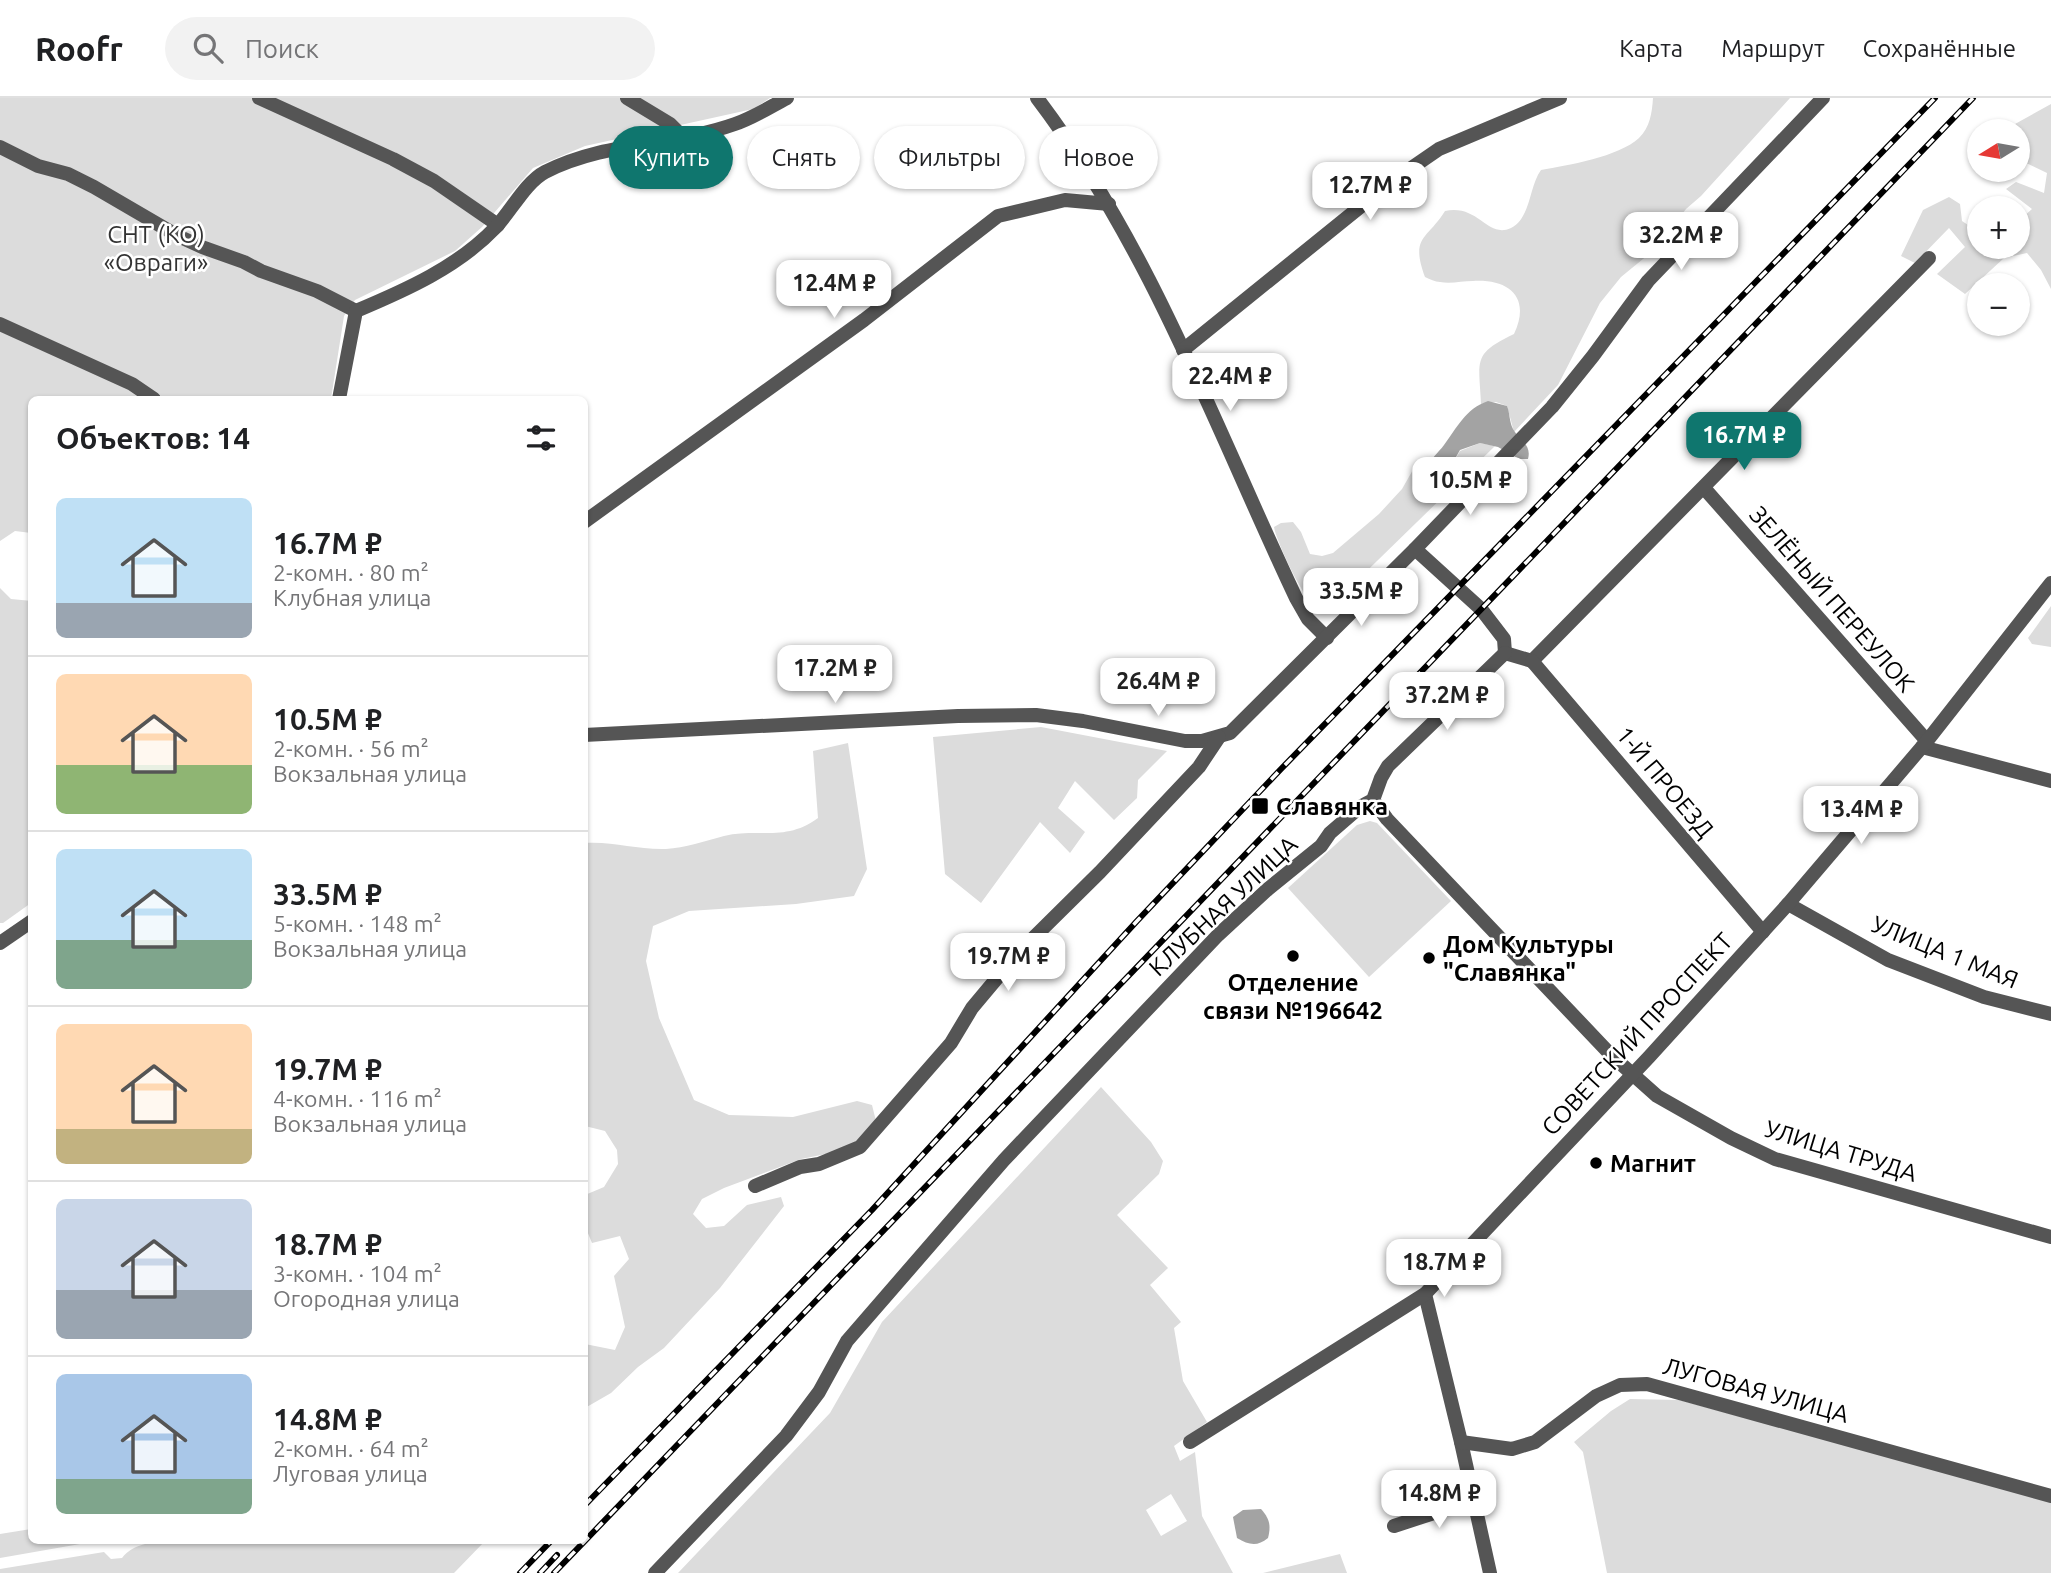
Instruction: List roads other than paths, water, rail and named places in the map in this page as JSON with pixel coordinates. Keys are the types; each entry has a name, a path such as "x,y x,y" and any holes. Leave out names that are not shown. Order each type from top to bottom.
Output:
{"street":[{"path":"259,98 393,159 434,181 498,225"},
{"path":"626,98 672,126"},
{"path":"729,126 787,98"},
{"path":"1037,98 1071,142 1109,204 1183,350 1296,598 1308,619 1327,638"},
{"path":"1183,350 1391,182 1438,149 1560,98"},
{"path":"588,735 958,716 1036,715 1083,721 1185,741 1219,737 1239,726 1415,550 1527,432 1575,380 1648,281 1823,98"},
{"path":"0,147 38,166 68,174 94,187 178,236 244,261 261,271 317,290 356,312"},
{"path":"356,312 424,280 461,258 498,225 542,173 584,155 609,150"},
{"path":"588,519 842,336 998,216 1065,200 1109,204"},
{"path":"1505,653 1532,661 1929,258"},
{"path":"341,396 356,312"},
{"path":"0,324 132,384 150,396"},
{"name":"ЗЕЛЁНЫЙ ПЕРЕУЛОК","path":"1704,488 1924,744"},
{"path":"1415,550 1481,609 1504,639 1505,653"},
{"name":"СОВЕТСКИЙ ПРОСПЕКТ","path":"1190,1442 1425,1294 1788,904 1924,744 2051,583"},
{"path":"1373,800 1388,766 1505,653"},
{"name":"1-Й ПРОЕЗД","path":"1532,661 1763,932"},
{"path":"755,1186 800,1167 819,1164 860,1147 951,1043 972,1008 1018,953 1190,777 1219,737"},
{"path":"1924,744 2051,781"},
{"name":"УЛИЦА ТРУДА","path":"1373,800 1387,819 1631,1075 1657,1096 1731,1138 1775,1159 2051,1237"},
{"name":"КЛУБНАЯ УЛИЦА","path":"655,1573 786,1436 819,1392 847,1341 995,1170 1218,935 1268,889 1321,846 1330,833 1360,807 1373,800"},
{"name":"УЛИЦА 1 МАЯ","path":"1788,904 1888,960 1984,997 2051,1014"},
{"path":"0,943 28,924"},
{"path":"1425,1294 1490,1573"},
{"name":"ЛУГОВАЯ УЛИЦА","path":"1461,1442 1512,1449 1535,1442 1595,1396 1620,1385 1647,1384 2051,1496"},
{"path":"1394,1526 1474,1500"}],"railway":[{"path":"588,1502 872,1210 1137,921 1281,769 1935,98"},
{"path":"588,1538 1973,98"},
{"path":"520,1573 548,1544"},
{"path":"554,1573 582,1544"},
{"path":"540,1573 557,1555"}],"place":[{"name":"Славянка","path":"1260,806"},
{"name":"Отделение связи №196642","path":"1293,956"},
{"name":"Дом Культуры \"Славянка\"","path":"1429,958"},
{"name":"Магнит","path":"1596,1163"}],"park label":[{"name":"СНТ (КО) «Овраги»","path":"156,248"}]}
